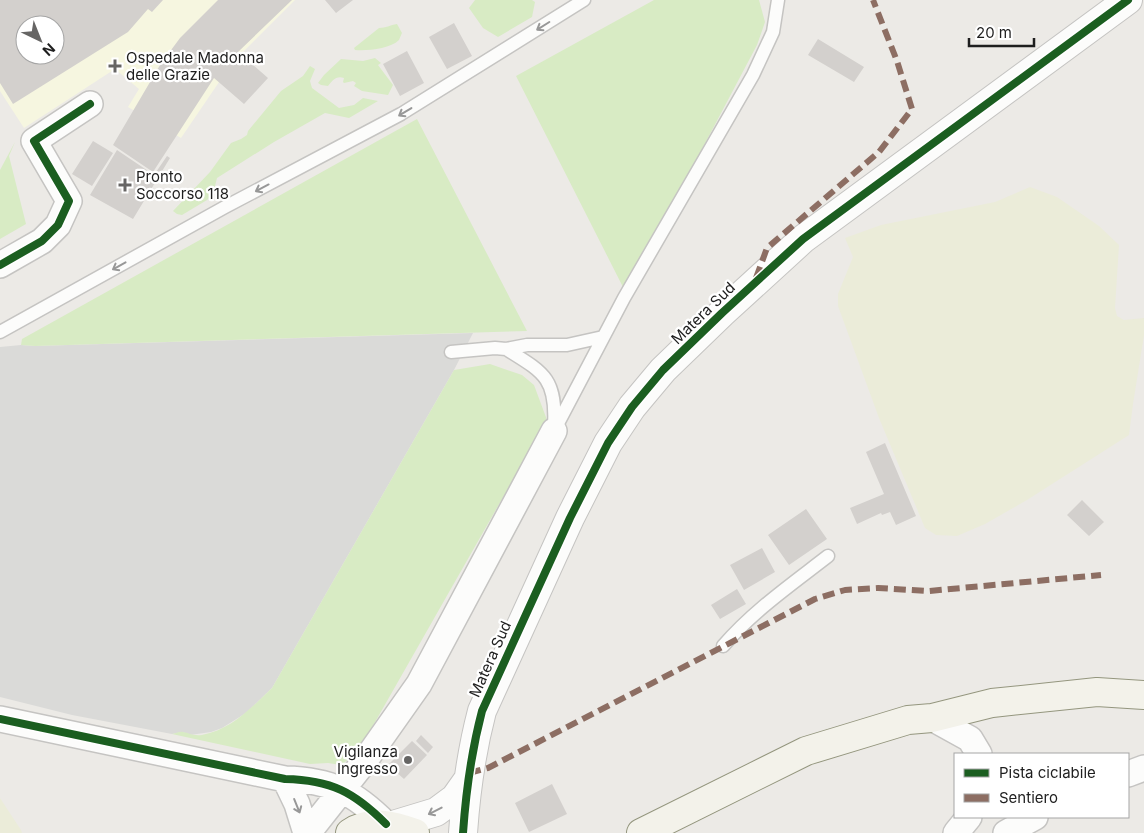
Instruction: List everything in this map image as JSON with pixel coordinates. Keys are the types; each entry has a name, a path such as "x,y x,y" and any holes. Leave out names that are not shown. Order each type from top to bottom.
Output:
{"main road":[{"path":"641,833 806,751 908,720 932,718 992,703 1097,692 1144,695"},
{"path":"350,833 369,826 398,828"}],"street":[{"name":"Matera Sud","path":"463,833 467,781 482,711 570,518 608,443 632,407 670,364 803,239 1128,0"},
{"path":"0,265 42,241 58,225 70,201 34,141 90,104"},
{"path":"307,833 343,790 419,684 554,431"},
{"path":"932,718 970,739 978,753"},
{"path":"0,719 286,779 309,780 343,790 398,828 436,812 455,798 467,781"},
{"path":"1129,774 1144,768"},
{"path":"286,779 307,833"},
{"path":"956,833 968,818"},
{"path":"1006,833 1033,818"}],"lane":[{"path":"0,332 225,207 401,114 584,0"},
{"path":"554,431 603,337 753,75 773,32 778,0"},
{"path":"451,352 495,348 506,349 527,345 567,345 603,337"},
{"path":"506,349 532,365 546,377 553,392 555,410 554,431"},
{"path":"723,646 756,613 828,556"}],"shaded area":[{"name":"Ospedale Madonna delle Grazie","path":"0,0 295,0 232,63 181,138 128,107 139,89 115,69 24,128 0,91"},
{"path":"1030,187 1057,197 1099,226 1119,245 1115,308 1117,316 1124,320 1144,318 1144,335 1129,435 1027,500 985,524 957,536 936,535 925,528 879,418 838,306 838,294 853,257 845,238 881,225 995,202"},
{"path":"473,333 454,370 272,688 246,713 222,728 211,732 190,735 182,732 172,734 72,715 0,697 0,347"},
{"path":"0,798 21,830 22,833 0,833"}],"green space":[{"path":"475,0 532,0 535,2 532,17 498,37 483,28 469,8"},
{"path":"654,0 759,0 765,22 757,45 626,293 516,76"},
{"path":"397,24 402,33 399,40 395,43 378,49 355,50 354,48 379,28"},
{"path":"375,58 381,63 378,65 393,85 388,95 362,91 354,86 356,83 353,81 344,83 344,78 341,77 334,79 328,86 318,83 341,59 363,61"},
{"path":"310,66 315,69 310,81 312,88 339,108 354,105 363,98 378,101 349,118 325,113 217,178 213,194 207,200 182,215 173,211 210,172 231,143 247,135 248,131 281,91 303,76"},
{"path":"417,119 527,331 21,345 22,339"},
{"path":"15,142 9,156 26,224 0,239 0,170"},
{"path":"490,364 522,375 534,385 547,420 358,752 341,765 328,763 310,764 172,734 182,732 202,735 222,728 240,717 272,688 454,370"}],"building":[{"path":"0,0 163,0 152,12 148,9 128,32 13,104 0,83"},
{"path":"218,0 292,0 238,52 268,78 244,104 214,78 153,172 113,145 160,65 180,38"},
{"path":"325,0 353,0 336,13"},
{"path":"454,23 472,56 447,69 429,37"},
{"path":"818,39 864,67 854,82 808,55"},
{"path":"407,51 424,83 400,96 383,64"},
{"path":"93,141 113,153 92,186 72,174"},
{"name":"Pronto Soccorso 118","path":"117,150 154,175 167,156 170,158 133,219 90,195"},
{"path":"885,443 916,516 896,525 890,512 882,515 881,513 857,524 850,508 884,494 866,452"},
{"path":"1082,500 1104,522 1089,536 1067,515"},
{"path":"806,509 827,539 789,565 768,535"},
{"path":"762,548 775,572 744,590 730,565"},
{"path":"737,589 746,604 720,619 711,605"},
{"path":"421,735 433,747 428,753 416,741"},
{"name":"Vigilanza Ingresso","path":"412,741 427,755 404,779 388,765"},
{"path":"552,784 567,814 529,832 515,803"}],"marked path":[{"path":"756,278 767,248 879,152 912,109 897,61 873,0"},
{"path":"469,773 488,768 815,599 845,590 878,588 929,591 1101,575"}],"cycle path":[{"path":"463,833 470,772 482,711 570,518 608,443 632,407 663,370 803,239 1128,0"},
{"path":"0,265 42,241 58,225 69,201 34,141 90,104"},
{"path":"0,719 285,779 329,785 352,796 386,824"}],"place":[{"name":"Ospedale Madonna delle Grazie","path":"115,66"},
{"name":"Pronto Soccorso 118","path":"125,185"},
{"name":"Vigilanza Ingresso","path":"408,760"}]}
